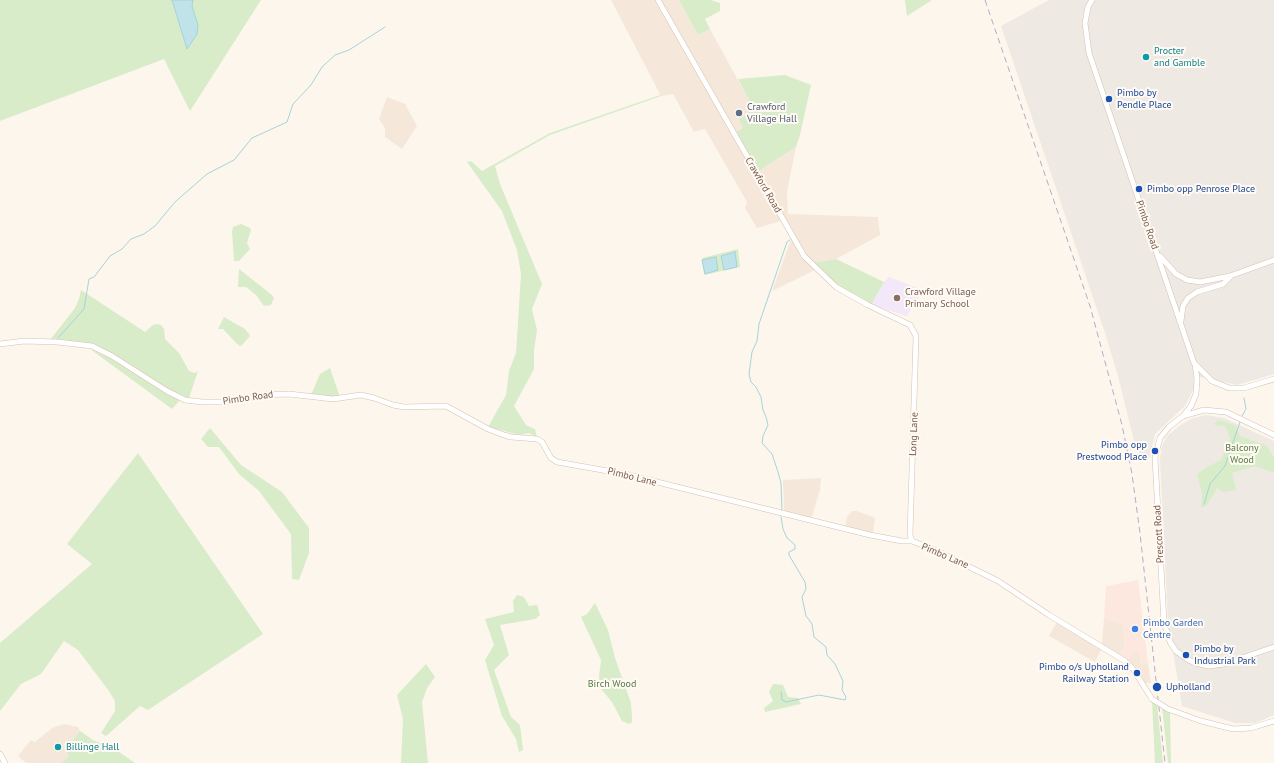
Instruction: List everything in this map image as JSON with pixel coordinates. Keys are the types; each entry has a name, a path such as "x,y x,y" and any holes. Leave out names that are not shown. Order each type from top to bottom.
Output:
{"street":[{"name":"Crawford Road","path":"658,0 804,256 836,287 912,328"},
{"name":"Pimbo Road","path":"1092,0 1085,18 1085,38 1089,53 1194,363 1203,373 1216,383 1228,388 1244,388 1274,379"},
{"path":"1156,250 1171,270 1187,280 1207,282 1230,276 1274,260"},
{"path":"1181,323 1183,306 1188,298 1197,292 1223,284 1230,276"},
{"name":"Long Lane","path":"912,328 916,336 910,535 912,541"},
{"name":"Pimbo Road","path":"0,344 24,341 57,342 92,346 112,356 167,391 185,400 202,402 230,402 261,395 284,394 332,399 361,395 404,407 442,405 449,407 493,431 511,437 538,439 545,447"},
{"path":"1182,416 1191,406 1196,394 1197,379 1194,363"},
{"name":"Prescott Road","path":"1274,435 1244,420 1217,410 1204,410 1182,416 1163,434 1158,444 1155,457 1164,623 1166,634 1173,647 1191,662 1209,666 1224,664 1274,647"},
{"name":"Pimbo Lane","path":"545,447 551,458 557,462 625,474 870,535 902,541 912,541 948,556 1002,583 1049,615 1125,661 1133,669 1152,699 1168,709 1195,719 1233,728 1252,728 1274,721"},
{"path":"0,754 5,763"}],"shaded area":[{"path":"611,0 679,0 698,35 710,29 751,104 743,128 757,172 796,147 787,192 788,214 878,217 880,235 836,259 813,263 819,268 772,291 791,240 781,221 757,228 745,208 747,202 705,129 694,132 673,94 661,96"},
{"path":"1049,0 1274,0 1274,374 1237,385 1200,377 1185,406 1155,434 1149,459 1143,462 1134,441 1118,376 1105,333 1001,26"},
{"path":"387,97 405,104 417,126 402,149 385,137 385,128 379,119"},
{"name":"Crawford Village Primary School","path":"889,277 923,290 907,316 871,305 884,282"},
{"path":"1205,415 1224,418 1274,441 1274,715 1255,723 1235,723 1182,706 1168,622 1160,460 1162,446 1167,436 1179,426 1191,419"},
{"path":"821,478 820,490 811,520 784,513 783,480"},
{"path":"852,511 857,511 875,518 873,534 845,527 847,517"},
{"path":"1138,580 1148,663 1141,664 1139,651 1133,651 1128,661 1119,655 1125,647 1123,624 1104,618 1106,586"},
{"path":"1104,618 1123,624 1125,647 1119,655 1102,644"},
{"path":"1057,622 1102,648 1095,662 1049,636"},
{"path":"1133,651 1139,651 1141,663 1148,663 1151,683 1145,683 1139,672 1128,661"},
{"name":"Billinge Hall","path":"64,724 78,727 80,731 65,750 69,756 61,763 26,763 18,756 31,740 35,742 52,728"}],"green space":[{"path":"0,0 172,0 187,48 198,25 192,6 193,0 261,0 190,111 164,59 0,121"},
{"path":"679,0 711,0 720,3 720,11 705,19 710,29 698,35"},
{"path":"905,0 932,0 907,16"},
{"path":"785,75 811,85 800,135 796,147 757,172 735,133 743,128 739,119 749,114 746,107 751,104 738,79"},
{"path":"660,95 661,96 550,135 495,166 500,184 542,284 532,309 537,330 534,350 534,369 514,406 526,425 535,429 537,437 529,433 520,435 488,427 506,395 509,371 516,353 521,274 517,250 502,211 467,162 471,161 482,171 550,133"},
{"path":"241,224 250,228 251,230 247,243 250,249 239,261 234,261 232,232 233,227"},
{"path":"738,249 740,267 704,275 702,258"},
{"path":"836,259 884,282 871,305 837,285 812,263"},
{"path":"239,269 272,295 274,298 271,305 264,306 256,295 246,287 238,287"},
{"path":"81,290 145,332 153,325 161,325 164,329 165,339 179,353 189,371 195,373 198,371 189,398 170,390 93,344 50,340 75,308"},
{"path":"224,317 245,329 249,334 250,336 242,345 240,346 236,343 223,329 218,329"},
{"path":"90,349 112,359 165,393 180,400 172,409"},
{"path":"330,368 340,397 311,395 320,374"},
{"name":"Balcony Wood","path":"1218,420 1235,425 1240,436 1267,446 1274,458 1274,473 1255,466 1232,473 1236,490 1223,492 1217,488 1207,505 1201,508 1202,494 1197,474 1221,460 1230,437 1225,426 1214,425"},
{"path":"210,428 241,465 282,492 309,528 309,553 299,580 292,579 291,534 259,491 239,474 219,447 208,447 201,439"},
{"path":"138,453 263,634 148,710 140,706 106,736 101,733 115,711 115,701 78,650 64,641 41,674 21,684 0,711 0,643 92,564 67,544"},
{"path":"517,595 524,597 529,606 537,605 540,615 535,619 500,625 509,655 494,670 511,717 520,725 523,750 519,752 516,739 502,716 485,660 494,645 485,619 514,612 513,601"},
{"name":"Birch Wood","path":"595,603 608,630 615,658 631,703 632,722 629,724 622,721 612,702 601,689 599,677 601,660 581,617 587,614"},
{"path":"426,664 435,677 427,688 422,702 428,763 401,763 403,719 397,695"},
{"path":"773,684 783,685 788,697 798,698 801,704 765,712 764,708 773,701 769,692"},
{"path":"1152,701 1157,704 1163,763 1155,763"},
{"path":"1162,707 1170,712 1171,763 1168,763"},
{"path":"80,731 93,740 115,749 135,763 61,763 69,756 65,750"}],"water":[{"path":"172,0 193,0 192,6 198,25 197,34 187,49"},
{"path":"735,252 737,267 724,270 721,256"},
{"path":"716,257 718,270 705,274 702,260"}],"waterway":[{"path":"58,338 84,309 89,279 94,277 110,256 122,249 131,239 144,234 155,226 175,202 207,174 234,160 252,138 287,122 293,104 311,85 322,67 335,55 349,50 385,27"},
{"path":"782,510 781,483 778,472 772,454 762,443 763,436 768,425 763,410 761,397 756,387 751,382 749,374 752,352 757,341 759,324 787,242 790,240"},
{"path":"1242,416 1246,409 1244,398"},
{"path":"1204,504 1210,484 1225,466 1240,422"},
{"path":"781,517 783,529 787,538 795,545 795,549 789,552 789,555 805,582 806,589 802,597 806,616 812,624 814,637 826,647 827,655 835,664 843,681 842,690 846,697 845,700 819,695 786,702 782,700 781,692"}],"railway":[{"path":"985,0 1090,306 1122,425 1132,474 1140,533 1165,763"}],"place":[{"name":"Procter and Gamble","path":"1146,57"},
{"name":"Pimbo by Pendle Place","path":"1109,99"},
{"name":"Crawford Village Hall","path":"739,113"},
{"name":"Pimbo opp Penrose Place","path":"1139,189"},
{"name":"Crawford Village Primary School","path":"897,298"},
{"name":"Pimbo opp Prestwood Place","path":"1155,451"},
{"name":"Pimbo Garden Centre","path":"1135,629"},
{"name":"Pimbo by Industrial Park","path":"1186,655"},
{"name":"Pimbo o/s Upholland Railway Station","path":"1137,673"},
{"name":"Upholland","path":"1157,687"},
{"name":"Billinge Hall","path":"58,747"}]}
